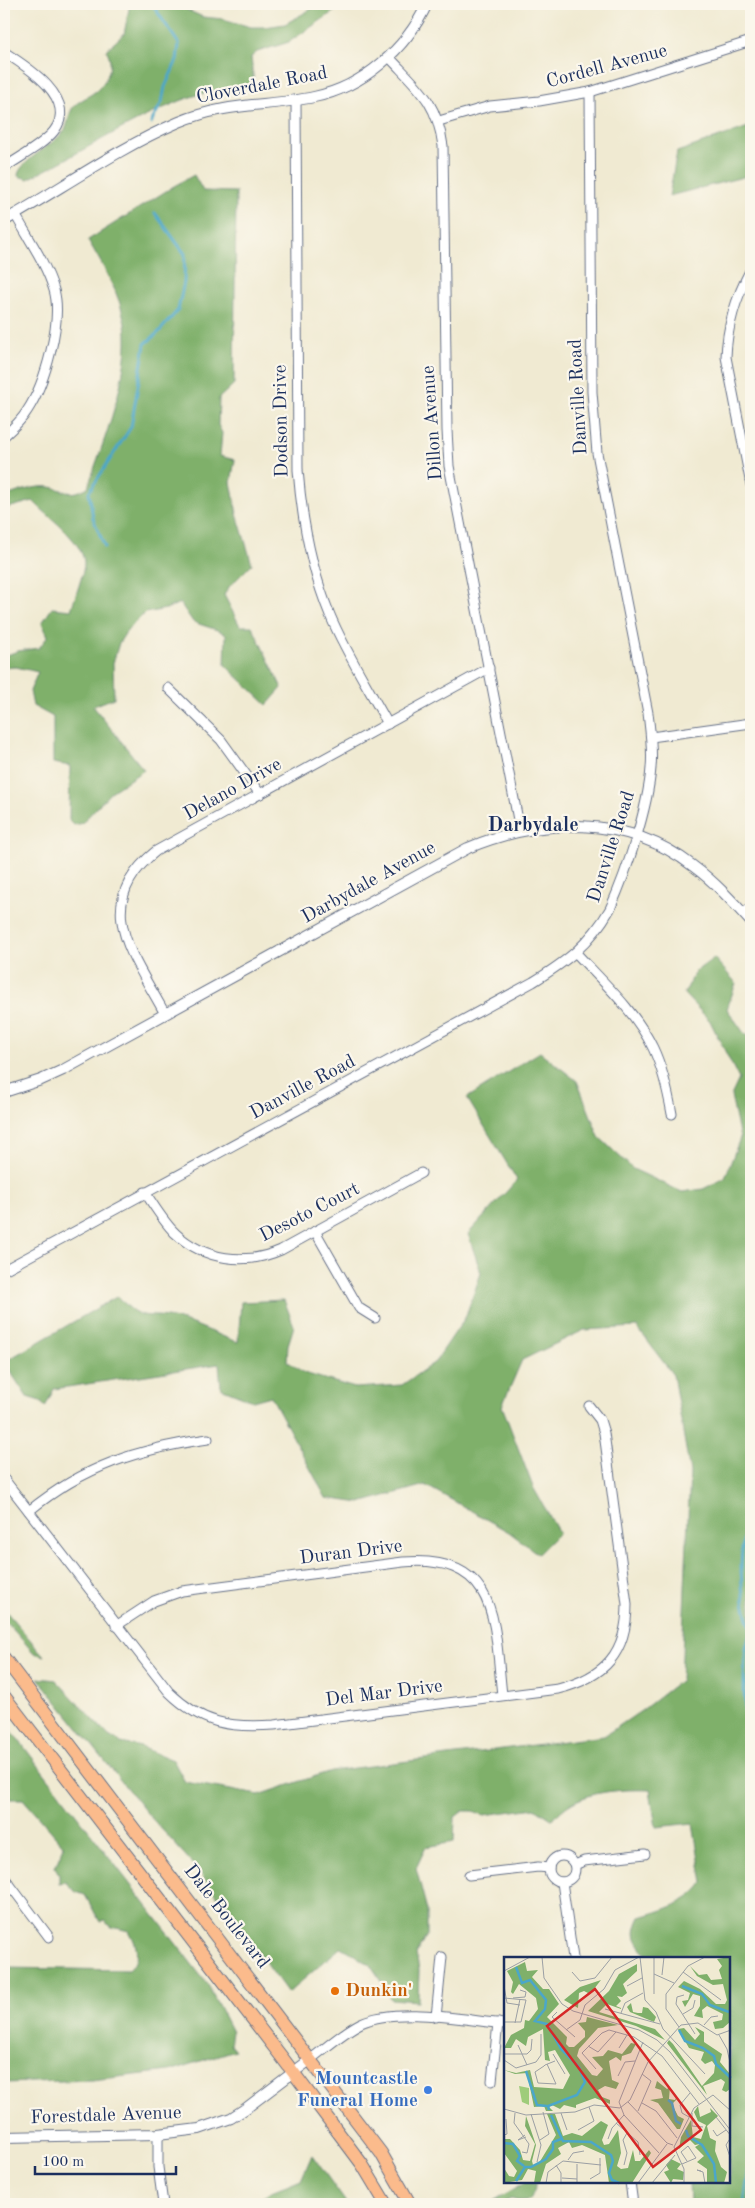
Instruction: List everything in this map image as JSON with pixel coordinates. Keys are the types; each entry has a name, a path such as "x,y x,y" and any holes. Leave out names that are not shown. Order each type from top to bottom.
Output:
{"main road":[{"name":"Dale Boulevard","path":"4,1658 381,2152 410,2204"},
{"path":"4,1696 293,2072 362,2164 386,2204"}],"street":[{"name":"Cloverdale Road","path":"4,220 138,142 182,121 233,106 314,97 351,84 389,57 411,31 427,4"},
{"name":"Cordell Avenue","path":"439,121 490,106 539,101 590,92 751,41"},
{"path":"4,52 50,88 58,102 60,113 58,123 53,132 4,168"},
{"name":"Dillon Avenue","path":"389,57 425,95 439,121 443,146 448,449 520,830"},
{"name":"Danville Road","path":"4,1270 533,982 576,953 601,925 610,909 636,836 650,784 651,737 595,439 592,392 590,92"},
{"name":"Dodson Drive","path":"296,100 298,470 300,501 312,560 331,618 388,724"},
{"path":"4,436 17,425 34,400 53,340 57,316 55,296 49,277 15,214"},
{"path":"751,270 732,312 726,342 726,357 751,485"},
{"name":"Delano Drive","path":"165,1014 124,937 120,911 125,888 136,868 156,851 489,668"},
{"path":"168,688 221,740 260,794"},
{"path":"651,737 751,723"},
{"name":"Darbydale Avenue","path":"4,1092 41,1080 63,1070 468,848 489,839 520,830 566,825 589,826 636,836 670,851 692,865 749,914"},
{"path":"576,953 622,1004 645,1034 658,1060 672,1114"},
{"name":"Desoto Court","path":"145,1192 165,1222 175,1233 200,1250 225,1258 243,1259 269,1255 421,1173"},
{"path":"315,1231 359,1308 375,1318"},
{"name":"Del Mar Drive","path":"4,1479 116,1626 180,1704 205,1718 233,1726 274,1725 558,1688 588,1679 607,1665 620,1644 625,1631 627,1604 604,1432 600,1420 589,1406"},
{"path":"29,1512 66,1484 105,1464 150,1449 208,1439"},
{"name":"Duran Drive","path":"116,1626 154,1601 182,1591 403,1562 434,1561 447,1564 468,1575 486,1596 494,1620 502,1695"},
{"path":"575,1865 584,1861 645,1854"},
{"path":"560,1856 567,1857 575,1865 573,1876 569,1880 562,1882 553,1878 549,1868 553,1860 560,1856"},
{"path":"468,1875 538,1867 549,1868"},
{"path":"4,1878 49,1937"},
{"path":"562,1882 573,1957"},
{"path":"436,2017 442,1958"},
{"name":"Forestdale Avenue","path":"4,2137 158,2134 199,2128 231,2118 350,2030 371,2019 404,2014 501,2023"},
{"path":"492,2081 501,2023"},
{"path":"158,2134 158,2167 164,2204"},
{"path":"630,2183 633,2204"}],"green space":[{"path":"130,4 187,4 187,10 203,17 223,19 251,27 265,27 285,24 320,4 345,4 289,42 257,52 251,57 254,84 208,92 180,101 122,128 28,179 18,176 30,159 64,131 74,106 96,91 104,82 110,66 109,55 106,50 124,34"},
{"path":"751,126 751,175 669,196 677,152"},
{"path":"194,175 203,191 236,192 234,384 219,398 218,425 222,433 220,456 235,460 231,482 237,514 252,564 229,587 224,595 240,626 252,626 282,688 267,705 225,665 226,635 220,631 193,622 180,603 166,609 145,613 128,629 119,643 113,663 114,698 93,706 144,770 111,792 82,823 74,825 69,820 70,766 53,763 53,717 33,706 30,691 38,672 16,667 4,668 4,656 18,651 39,648 48,636 42,623 52,608 71,610 81,579 84,562 82,554 71,537 33,501 4,509 4,497 39,487 50,487 72,493 88,487 115,407 124,364 126,343 125,324 119,301 88,240"},
{"path":"714,958 736,983 727,1009 744,1033 751,1038 751,2204 690,2204 689,2183 730,2183 730,1957 647,1957 636,1939 635,1930 640,1917 666,1909 683,1901 698,1890 703,1883 693,1823 656,1827 650,1790 610,1791 584,1798 562,1810 553,1820 535,1808 484,1815 473,1811 463,1811 455,1817 454,1842 426,1847 416,1868 427,1910 427,1935 416,1954 419,1970 418,2001 391,1999 381,1988 383,1983 369,1963 340,1948 288,1993 194,1865 146,1812 38,1678 56,1680 109,1736 121,1743 141,1747 173,1760 185,1782 259,1795 331,1771 604,1736 641,1711 681,1680 690,1472 673,1375 637,1327 584,1330 522,1360 502,1406 533,1487 559,1533 538,1554 509,1532 425,1485 360,1503 326,1498 271,1396 253,1401 221,1388 219,1364 54,1389 45,1407 40,1401 27,1397 4,1362 118,1296 133,1311 139,1314 184,1321 238,1342 241,1302 284,1300 294,1326 288,1345 287,1361 304,1373 355,1388 402,1385 435,1362 465,1318 481,1273 468,1234 517,1180 467,1098 540,1052 577,1081 599,1137 633,1169 682,1192 703,1189 725,1178 740,1138 731,1096 739,1079 710,1021 684,994 696,971"},
{"path":"4,1609 44,1656 34,1653 8,1624 4,1623"},
{"path":"4,1721 208,1985 232,2032 230,2044 235,2050 170,2071 92,2080 4,2083 4,1968 129,1970 135,1961 136,1946 129,1931 112,1927 104,1921 100,1922 85,1895 76,1892 65,1882 59,1883 59,1874 55,1867 64,1846 23,1799 9,1799 4,1795"},
{"path":"312,2155 347,2204 260,2204 264,2195 301,2180"},
{"path":"524,2183 537,2184 530,2200 518,2201 511,2199 502,2204 488,2204"}],"waterway":[{"path":"151,123 162,102 165,87 177,60 179,44 152,4"},
{"path":"105,547 93,518 89,492 131,427 145,344 159,332 178,310 184,282 185,254 155,213"},
{"path":"751,1519 743,1543 741,1572 744,1602 751,1627"},
{"path":"751,1630 746,1649 744,1689 751,1758"},
{"path":"744,2204 751,2156"}],"place":[{"name":"Dunkin'","path":"335,1991"},
{"name":"Mountcastle Funeral Home","path":"428,2090"}],"district":[{"name":"Darbydale","path":"533,826"}]}
